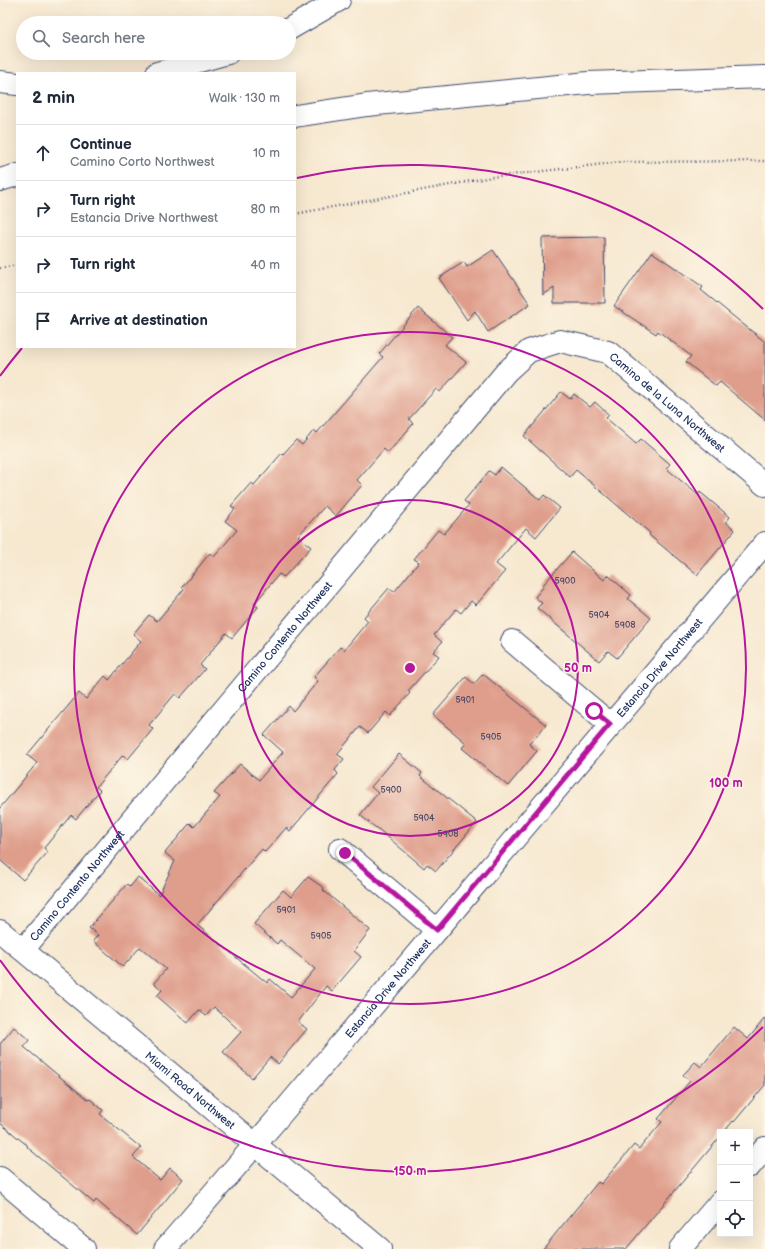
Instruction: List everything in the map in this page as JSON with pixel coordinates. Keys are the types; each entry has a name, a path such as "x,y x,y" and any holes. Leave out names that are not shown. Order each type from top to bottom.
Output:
{"main road":[{"path":"296,25 339,0"},
{"path":"161,72 203,60"},
{"path":"296,116 367,105 588,83 765,77"},
{"path":"0,82 16,84"},
{"path":"0,180 16,175"},
{"name":"Camino de la Luna Northwest","path":"560,342 608,352 765,485"},
{"name":"Camino Contento Northwest","path":"23,950 506,372 529,351 560,342"},
{"name":"Estancia Drive Northwest","path":"165,1249 765,543"},
{"path":"512,641 610,724"},
{"path":"340,849 437,930"},
{"name":"Miami Road Northwest","path":"0,930 254,1145 380,1249"},
{"path":"751,1165 765,1148"},
{"path":"0,1178 84,1249"},
{"path":"680,1249 717,1206"}],"path":[{"path":"296,214 492,177 621,162 765,161"},
{"path":"0,268 16,265"}],"building":[{"path":"604,237 605,303 554,303 554,288 543,295 542,238"},
{"path":"493,250 530,304 488,332 475,311 467,320 439,278 464,262 467,267"},
{"path":"652,252 703,287 701,290 765,342 765,420 720,382 716,386 686,362 691,356 658,331 656,334 614,306"},
{"path":"418,308 452,337 445,345 466,362 440,392 436,389 409,419 413,424 388,453 384,449 357,480 362,485 336,516 325,506 298,536 311,547 284,577 279,574 254,604 258,607 232,638 226,633 200,665 205,669 180,698 175,694 149,725 153,729 128,759 123,755 96,787 100,790 76,819 71,815 44,848 48,852 23,880 0,860 0,808 37,763 27,755 79,693 86,699 105,676 109,680 141,641 133,634 149,615 157,621 184,589 182,587 210,553 214,557 237,530 225,521 235,509 231,506 251,483 254,485 282,453 283,454 296,440 302,445 314,430 317,433 383,357 379,354"},
{"path":"561,392 570,399 574,394 590,407 595,402 609,415 606,418 636,444 641,439 670,464 666,468 698,495 700,492 730,517 726,522 735,530 697,575 649,535 650,533 576,470 570,477 524,436"},
{"path":"501,467 540,500 544,495 560,508 536,537 526,528 496,564 505,571 476,605 471,601 461,613 456,609 434,635 442,642 433,652 439,656 408,691 410,693 390,716 386,712 368,733 360,727 337,754 344,759 335,770 338,774 290,831 286,828 265,852 262,849 197,925 267,983 270,979 291,997 315,969 280,940 277,944 254,924 283,890 291,897 308,877 324,888 323,890 370,930 354,951 361,957 332,991 326,986 298,1022 307,1029 278,1064 270,1057 252,1078 223,1052 241,1032 214,1007 206,1016 199,1010 188,1023 157,996 162,990 154,983 166,969 140,947 123,967 93,941 98,935 89,928 127,884 130,887 138,877 159,895 175,861 165,853 190,823 194,827 220,797 214,793 240,764 259,780 283,752 264,735 289,706 293,711 318,681 314,677 340,647 344,650 368,621 364,617 389,588 394,592 419,562 414,559 438,530 444,534 469,505 464,501 489,471 495,475"},
{"path":"572,552 604,580 608,575 631,595 628,599 651,618 617,658 608,651 599,661 537,608 542,603 535,597 544,586 543,585"},
{"path":"483,674 546,725 529,744 537,751 508,786 462,748 466,743 433,715 466,677 474,684"},
{"path":"399,754 422,773 420,776 477,822 436,871 427,864 424,868 360,815 378,793 371,787"},
{"path":"765,1018 765,1085 726,1129 717,1129 717,1141 626,1249 543,1249 598,1182 601,1184 634,1145 639,1149 662,1122 658,1119 690,1081 683,1075 695,1062 701,1067 734,1027 748,1039"},
{"path":"14,1027 29,1040 24,1047 88,1100 90,1099 103,1110 100,1114 141,1148 133,1157 160,1180 170,1168 183,1179 137,1235 96,1200 94,1203 0,1123 0,1044"}],"route":[{"path":"345,853 437,930 610,724 594,711"}]}
